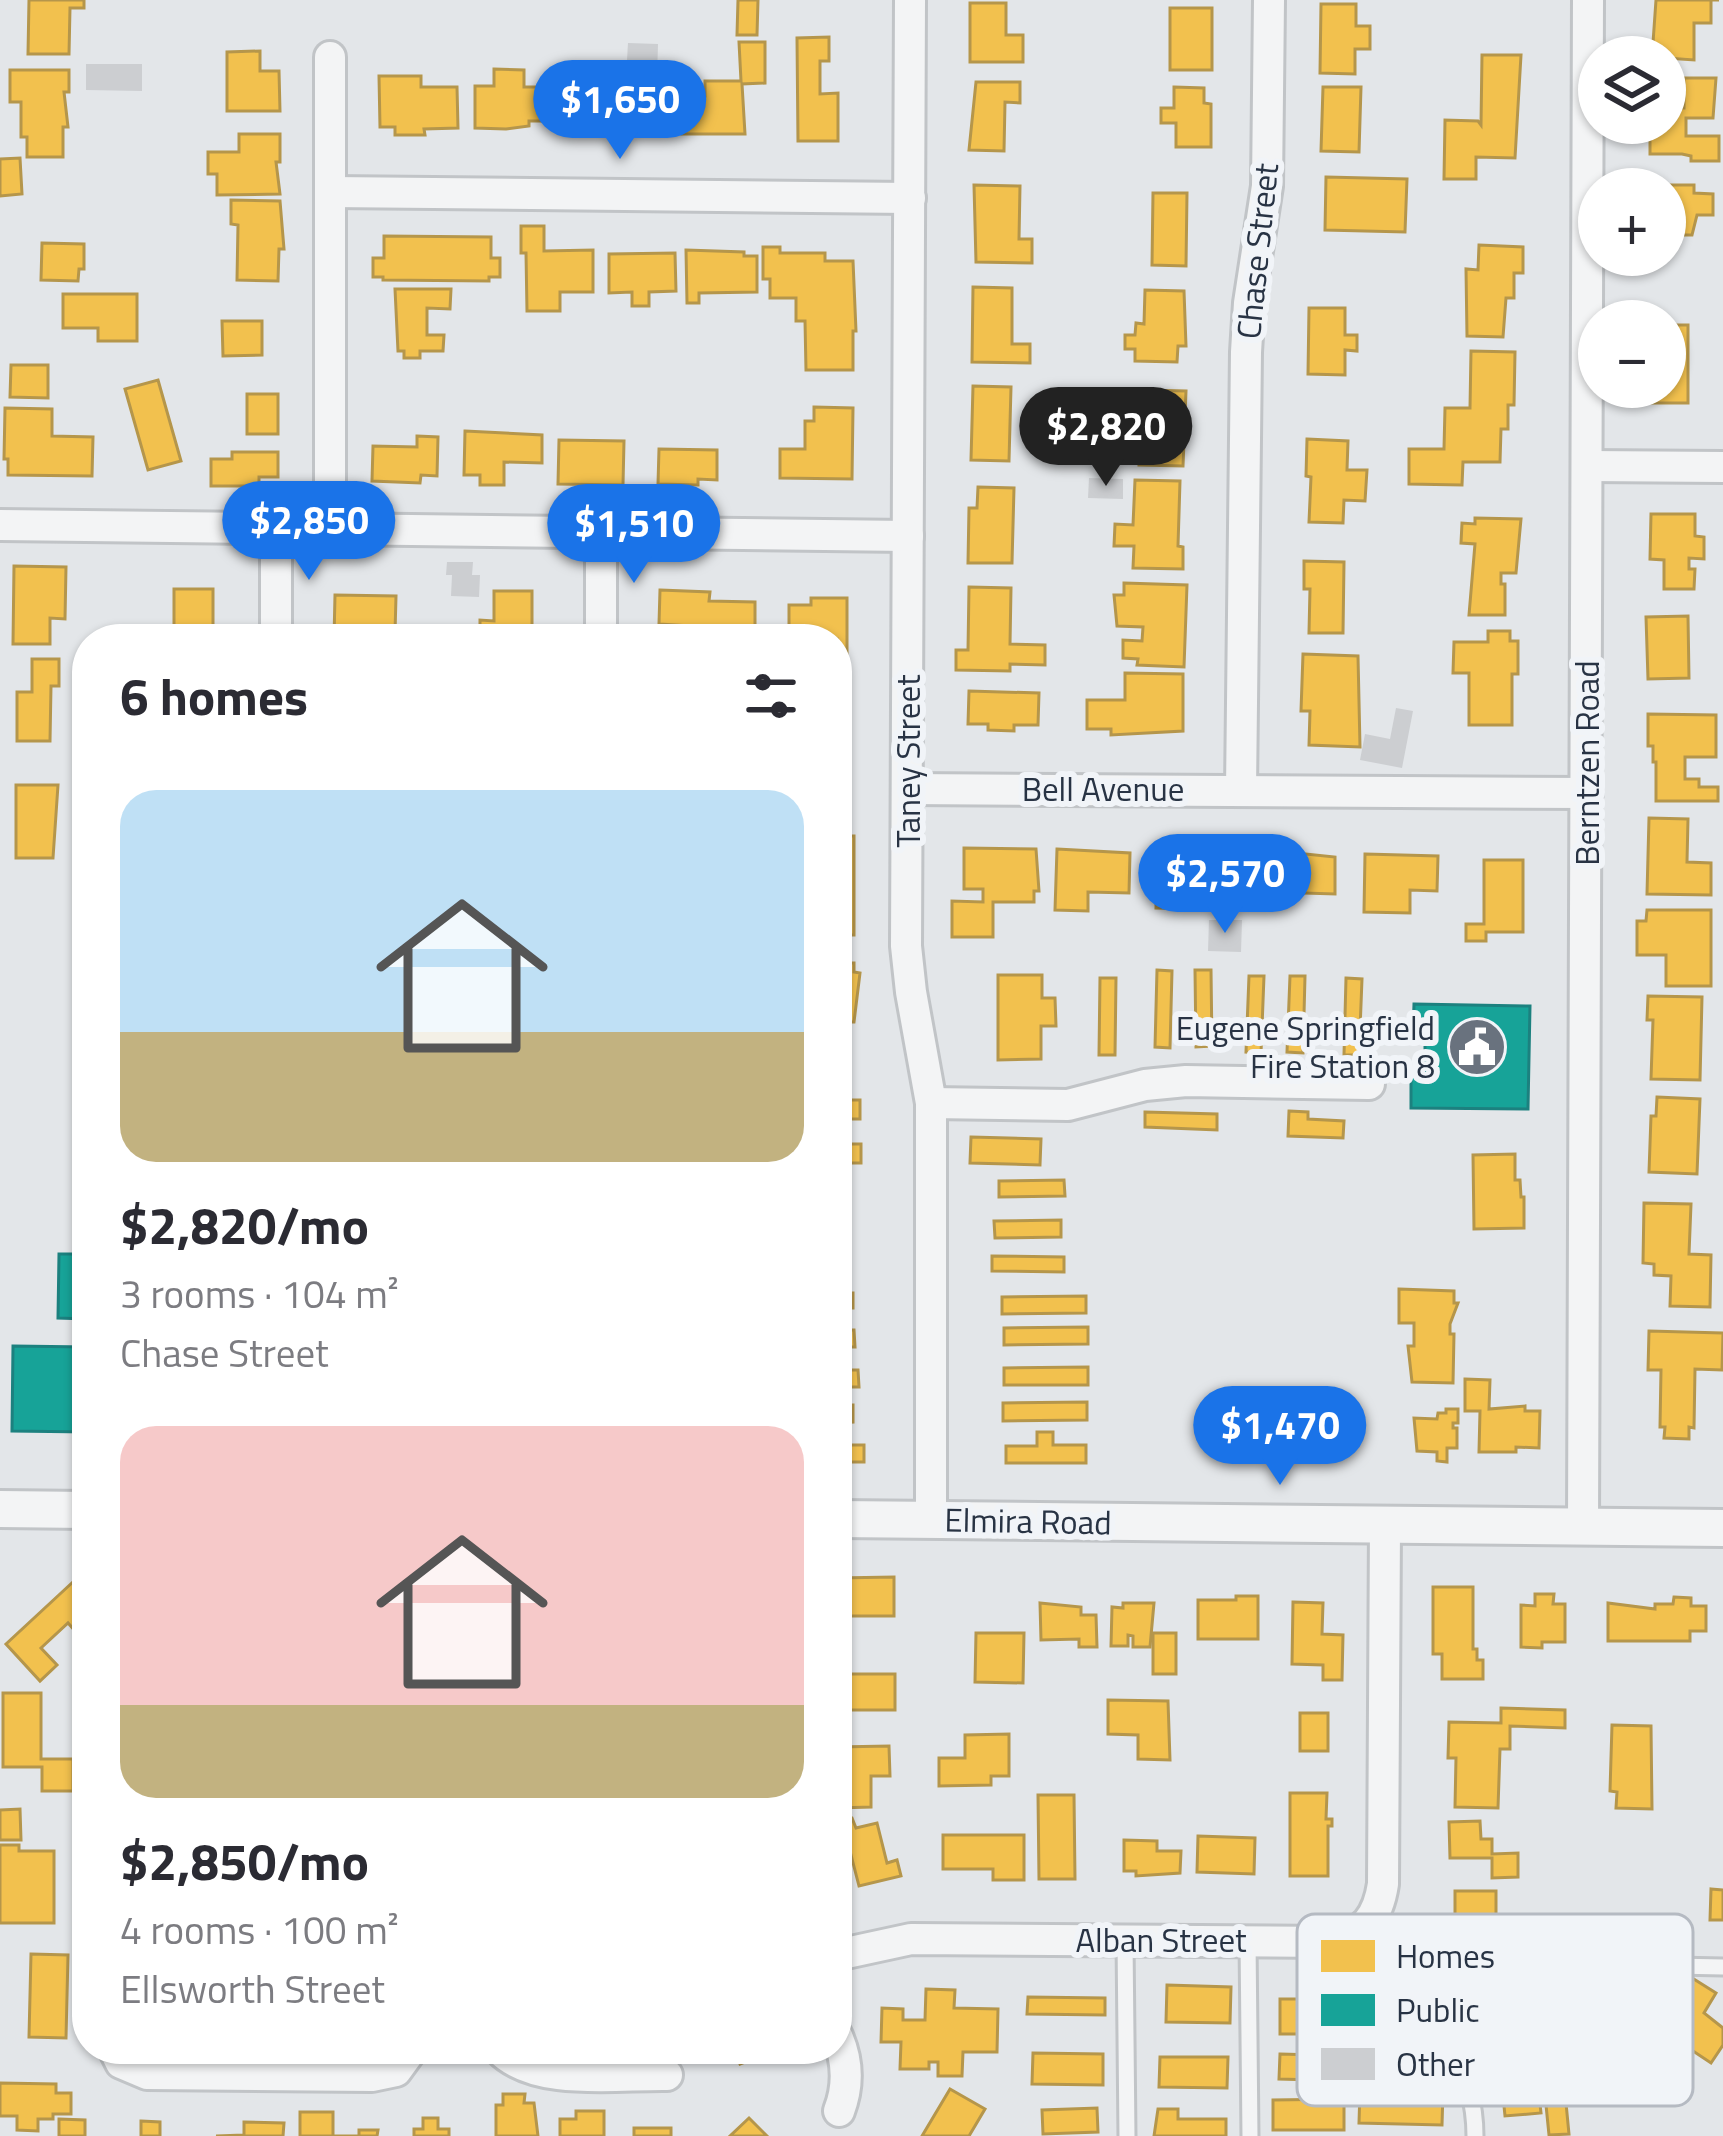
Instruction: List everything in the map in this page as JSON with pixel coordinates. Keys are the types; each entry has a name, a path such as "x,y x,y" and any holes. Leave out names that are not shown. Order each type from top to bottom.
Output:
{"street":[{"name":"Taney Street","path":"910,0 908,969 932,1103 931,1520"},
{"name":"Chase Street","path":"1241,790 1246,352 1268,186 1268,0"},
{"name":"Berntzen Road","path":"1583,1527 1588,0"},
{"path":"329,527 330,57"},
{"path":"331,192 910,198"},
{"path":"1588,466 1723,467"},
{"path":"0,525 908,536"},
{"path":"275,624 276,527"},
{"path":"601,533 601,624"},
{"name":"Bell Avenue","path":"908,789 1587,793"},
{"path":"932,1103 1083,1103 1145,1085 1186,1081 1369,1084"},
{"path":"0,1509 72,1510"},
{"name":"Elmira Road","path":"852,1519 1723,1528"},
{"path":"1375,1914 1383,1884 1385,1526"},
{"name":"Alban Street","path":"852,1951 911,1940 1297,1941"},
{"path":"123,2064 147,2074 380,2076 404,2064"},
{"path":"517,2064 536,2072 667,2075"},
{"path":"839,2111 847,2078 844,2064"}],"lane":[{"path":"1125,1940 1127,2136"},
{"path":"1248,1940 1250,2136"},
{"path":"1693,1966 1723,1967"},
{"path":"1473,2106 1475,2136"}],"building: Homes":[{"path":"29,0 84,0 84,8 70,8 69,54 28,54"},
{"path":"738,0 758,0 757,35 737,35"},
{"path":"1656,0 1711,0 1711,23 1694,23 1694,60 1686,59 1686,36 1653,36"},
{"path":"970,3 1006,3 1006,35 1023,35 1023,62 970,62"},
{"path":"1321,4 1356,4 1356,26 1370,26 1370,49 1355,49 1355,74 1320,73"},
{"path":"1170,8 1212,8 1212,70 1170,70"},
{"path":"829,37 829,61 820,61 820,94 838,93 838,141 798,141 797,38"},
{"path":"739,42 765,42 765,83 742,84 745,134 682,134 682,97 705,96 705,81 741,81"},
{"path":"260,51 260,71 279,71 280,111 227,111 227,52"},
{"path":"1482,55 1521,55 1515,158 1476,157 1476,179 1444,179 1445,120 1481,125"},
{"path":"494,69 524,70 524,87 550,87 549,121 529,121 529,126 506,129 475,128 475,86 494,86"},
{"path":"10,70 69,70 63,157 27,157 27,137 21,137 21,102 10,102"},
{"path":"379,76 421,76 421,87 457,87 458,128 395,135 395,127 380,127"},
{"path":"1686,78 1716,78 1713,118 1686,118"},
{"path":"976,82 1020,82 1020,103 1005,102 1004,151 969,150"},
{"path":"1174,87 1204,88 1204,103 1211,104 1211,147 1176,147 1176,123 1161,123 1161,108 1174,108"},
{"path":"1323,87 1361,87 1359,152 1321,151"},
{"path":"569,92 665,96 665,131 569,135"},
{"path":"239,134 280,134 280,162 276,162 280,194 217,195 217,174 208,174 208,152 239,152"},
{"path":"1686,136 1719,136 1719,161 1650,154 1650,144 1686,144"},
{"path":"20,158 22,194 0,196 0,159"},
{"path":"1326,177 1407,179 1405,232 1325,230"},
{"path":"974,185 1020,186 1019,239 1032,239 1032,263 976,262"},
{"path":"1686,185 1694,185 1694,193 1713,194 1713,215 1697,215 1692,235 1686,235"},
{"path":"1153,193 1187,193 1186,266 1152,265"},
{"path":"231,200 280,201 284,249 279,249 278,281 237,280 238,225 231,224"},
{"path":"521,226 544,226 544,251 593,250 593,292 560,292 560,311 527,311"},
{"path":"384,236 491,237 491,258 500,258 500,277 489,277 489,281 373,277 373,258 384,258"},
{"path":"42,243 84,244 84,269 79,269 78,281 41,280"},
{"path":"1479,245 1523,247 1523,273 1514,273 1514,298 1506,298 1503,337 1467,336 1466,269 1478,270"},
{"path":"763,247 780,247 780,253 825,253 825,261 853,261 853,370 806,370 805,321 796,321 796,298 770,298 770,279 763,279"},
{"path":"686,250 757,256 757,292 699,293 699,303 687,303"},
{"path":"675,253 676,291 649,292 649,306 632,306 632,292 609,293 609,254"},
{"path":"973,287 1012,288 1012,344 1030,344 1030,363 972,362"},
{"path":"395,289 451,289 450,309 427,308 427,335 444,335 443,351 420,351 420,358 404,358 404,351 398,351"},
{"path":"1145,290 1184,291 1186,346 1178,346 1177,362 1135,361 1135,349 1125,349 1125,335 1135,335 1136,323 1144,324"},
{"path":"63,294 137,294 137,341 98,341 98,328 63,328"},
{"path":"1309,308 1345,308 1345,335 1357,335 1357,351 1345,350 1345,375 1308,374"},
{"path":"222,321 262,321 262,355 223,356"},
{"path":"1686,325 1688,325 1686,403"},
{"path":"1471,351 1515,352 1514,405 1508,405 1508,429 1501,429 1500,462 1463,462 1462,485 1409,484 1409,449 1444,449 1445,408 1470,408"},
{"path":"11,365 48,365 48,398 10,397"},
{"path":"158,380 181,461 148,470 125,389"},
{"path":"973,386 1011,387 1009,461 971,460"},
{"path":"1141,390 1186,391 1183,466 1139,465"},
{"path":"247,394 278,394 278,434 247,434"},
{"path":"814,407 853,408 852,479 780,478 780,449 805,449 805,421 814,421"},
{"path":"5,408 52,409 52,436 93,437 92,476 8,475"},
{"path":"465,431 542,435 542,463 504,462 504,485 480,485 480,475 464,475"},
{"path":"417,436 438,437 437,476 421,475 420,483 372,481 373,446 417,447"},
{"path":"1307,439 1348,441 1347,470 1367,470 1365,501 1344,500 1343,523 1309,522"},
{"path":"559,440 624,441 623,485 558,484"},
{"path":"659,449 717,450 717,480 698,479 698,485 658,484"},
{"path":"232,452 278,452 278,477 259,477 259,486 211,486 211,459 232,459"},
{"path":"1135,480 1180,481 1178,546 1183,547 1183,569 1133,568 1134,546 1114,546 1115,524 1133,525"},
{"path":"978,487 1014,488 1012,563 968,563 969,508 977,508"},
{"path":"1651,514 1695,514 1695,536 1704,537 1704,559 1689,558 1689,569 1695,569 1694,589 1664,589 1664,560 1650,559"},
{"path":"1475,518 1521,519 1516,573 1501,573 1505,615 1469,615 1475,544 1461,543 1462,523 1475,524"},
{"path":"1304,561 1344,562 1343,633 1309,633 1310,589 1304,589"},
{"path":"14,566 66,567 65,619 50,618 50,644 13,644"},
{"path":"1124,583 1187,585 1184,667 1137,665 1138,659 1123,658 1123,640 1142,641 1143,627 1117,626 1114,595 1124,595"},
{"path":"969,587 1011,588 1010,644 1045,645 1045,665 1010,664 1010,671 956,670 956,650 968,650"},
{"path":"174,589 213,589 213,624 174,624"},
{"path":"660,590 710,592 709,601 755,602 755,624 659,624"},
{"path":"494,591 532,591 532,624 480,624 480,620 494,621"},
{"path":"335,595 396,596 395,624 334,624"},
{"path":"811,598 847,598 847,624 789,624 789,605 811,605"},
{"path":"1688,616 1689,678 1648,679 1646,617"},
{"path":"1488,631 1510,631 1510,641 1518,641 1518,674 1512,674 1512,725 1469,725 1469,673 1453,673 1454,642 1488,642"},
{"path":"1303,654 1358,656 1360,747 1309,745 1310,711 1301,711"},
{"path":"32,659 59,659 59,686 51,686 50,741 17,741 17,692 32,692"},
{"path":"1125,673 1183,674 1183,731 1111,735 1111,729 1087,729 1087,700 1125,700"},
{"path":"969,691 1039,693 1038,725 1014,725 1014,731 968,724"},
{"path":"1648,714 1716,715 1716,757 1685,757 1685,779 1699,779 1699,787 1718,787 1718,801 1656,801"},
{"path":"16,785 58,785 53,858 16,858"},
{"path":"1649,818 1688,819 1687,862 1711,863 1711,895 1647,894"},
{"path":"852,836 854,836 852,935"},
{"path":"964,848 1036,849 1039,891 1034,891 1034,902 993,902 993,937 952,937 952,901 983,902 983,889 964,889"},
{"path":"1057,849 1130,853 1129,893 1088,892 1088,911 1055,910"},
{"path":"1157,853 1228,858 1227,894 1198,894 1198,909 1156,908"},
{"path":"1365,854 1438,856 1437,891 1410,890 1410,913 1364,912"},
{"path":"1271,856 1335,857 1335,894 1271,892"},
{"path":"1484,860 1523,860 1523,932 1486,932 1486,941 1466,941 1466,924 1484,924"},
{"path":"1647,910 1711,910 1711,986 1666,986 1666,955 1637,955 1637,921 1646,921"},
{"path":"852,963 854,972 860,973 854,1022"},
{"path":"1157,970 1172,971 1170,1048 1155,1047"},
{"path":"1195,970 1211,970 1212,1046 1196,1047"},
{"path":"998,975 1042,975 1042,998 1055,998 1056,1026 1041,1026 1041,1059 998,1060"},
{"path":"1249,976 1264,976 1261,1053 1246,1052"},
{"path":"1290,976 1305,976 1303,1053 1287,1052"},
{"path":"1100,978 1116,978 1115,1055 1099,1055"},
{"path":"1346,978 1362,979 1359,1055 1344,1055"},
{"path":"1648,996 1702,997 1700,1080 1651,1079 1653,1020 1647,1020"},
{"path":"1657,1097 1700,1099 1697,1174 1649,1172 1651,1116 1656,1116"},
{"path":"852,1100 860,1100 860,1119 852,1119"},
{"path":"1289,1111 1308,1112 1308,1119 1344,1121 1343,1138 1288,1136"},
{"path":"1145,1112 1217,1114 1217,1130 1145,1127"},
{"path":"971,1137 1041,1139 1040,1165 970,1163"},
{"path":"852,1144 861,1144 861,1163 852,1163"},
{"path":"1515,1154 1515,1180 1520,1180 1524,1197 1524,1228 1474,1229 1473,1155"},
{"path":"1064,1180 1065,1196 999,1197 999,1181"},
{"path":"1644,1203 1691,1204 1689,1254 1711,1255 1710,1307 1670,1306 1671,1276 1654,1275 1654,1264 1643,1263"},
{"path":"1061,1220 1061,1237 995,1238 994,1221"},
{"path":"992,1256 1064,1257 1064,1272 992,1271"},
{"path":"1399,1289 1454,1291 1454,1303 1458,1303 1450,1324 1453,1383 1412,1382 1408,1346 1414,1346 1414,1323 1399,1323"},
{"path":"1086,1296 1086,1313 1002,1314 1002,1297"},
{"path":"1088,1327 1088,1344 1004,1345 1004,1328"},
{"path":"1649,1331 1723,1333 1722,1370 1695,1369 1694,1428 1689,1427 1689,1439 1664,1438 1661,1370 1648,1370"},
{"path":"1088,1367 1088,1385 1004,1385 1004,1368"},
{"path":"852,1370 858,1370 859,1387 852,1387"},
{"path":"1465,1379 1490,1380 1489,1409 1525,1406 1525,1411 1540,1411 1539,1448 1479,1452 1480,1411 1465,1411"},
{"path":"1306,1395 1340,1399 1340,1454 1305,1453"},
{"path":"1087,1402 1087,1420 1003,1421 1003,1403"},
{"path":"1446,1409 1458,1409 1458,1423 1453,1423 1457,1448 1447,1448 1447,1462 1437,1461 1437,1452 1417,1451 1414,1418 1437,1419"},
{"path":"1037,1432 1053,1432 1053,1445 1086,1445 1086,1463 1006,1463 1006,1446 1037,1446"},
{"path":"852,1445 864,1445 864,1462 852,1462"},
{"path":"894,1577 894,1616 852,1616 852,1578"},
{"path":"72,1583 72,1628 68,1623 41,1648 57,1665 40,1681 6,1644"},
{"path":"1433,1587 1473,1587 1473,1649 1477,1649 1477,1660 1483,1660 1483,1679 1442,1679 1442,1654 1433,1654"},
{"path":"1535,1594 1554,1594 1553,1604 1565,1604 1565,1642 1521,1647 1521,1605 1535,1606"},
{"path":"1236,1596 1258,1596 1258,1639 1198,1639 1198,1600 1236,1600"},
{"path":"1674,1597 1691,1598 1691,1606 1706,1606 1706,1631 1690,1631 1690,1641 1608,1641 1608,1603 1655,1609 1655,1604 1673,1604"},
{"path":"1293,1602 1323,1603 1322,1634 1343,1635 1342,1680 1323,1680 1323,1665 1292,1664"},
{"path":"1040,1603 1081,1607 1081,1615 1096,1615 1097,1647 1079,1647 1079,1639 1041,1640"},
{"path":"1123,1603 1154,1603 1150,1647 1133,1647 1133,1636 1128,1635 1128,1646 1111,1646 1112,1607 1123,1608"},
{"path":"976,1633 1024,1633 1023,1683 975,1682"},
{"path":"1153,1633 1176,1633 1176,1674 1153,1674"},
{"path":"852,1674 895,1674 895,1710 852,1710"},
{"path":"3,1693 41,1693 41,1759 72,1759 72,1791 42,1791 42,1767 3,1767"},
{"path":"1108,1700 1168,1701 1170,1760 1138,1759 1138,1735 1108,1734"},
{"path":"1501,1708 1565,1710 1565,1728 1510,1726 1510,1749 1500,1749 1498,1808 1455,1807 1456,1758 1448,1758 1449,1722 1501,1723"},
{"path":"1300,1713 1328,1713 1328,1751 1300,1751"},
{"path":"1612,1725 1651,1726 1652,1809 1616,1808 1617,1792 1610,1791"},
{"path":"1009,1734 1009,1776 991,1776 991,1785 939,1786 939,1758 965,1758 965,1735"},
{"path":"889,1746 890,1776 871,1776 871,1807 852,1808 852,1747"},
{"path":"1290,1793 1327,1793 1326,1819 1332,1819 1328,1876 1290,1876"},
{"path":"1038,1795 1074,1795 1075,1879 1039,1879"},
{"path":"20,1809 21,1840 0,1840 0,1810"},
{"path":"852,1818 856,1828 877,1823 887,1863 897,1860 901,1876 859,1886 852,1859"},
{"path":"1480,1821 1481,1839 1492,1839 1492,1854 1518,1853 1518,1877 1492,1878 1492,1858 1450,1858 1449,1822"},
{"path":"943,1835 1024,1835 1024,1880 993,1880 993,1869 943,1869"},
{"path":"1198,1836 1255,1838 1254,1874 1197,1872"},
{"path":"1124,1840 1157,1841 1157,1851 1181,1851 1180,1873 1136,1876 1136,1871 1124,1871"},
{"path":"0,1845 19,1845 19,1851 54,1851 54,1923 0,1923"},
{"path":"1711,1889 1723,1890 1723,1920 1710,1920"},
{"path":"1455,1891 1496,1891 1496,1914 1455,1914"},
{"path":"31,1954 68,1955 66,2038 29,2037"},
{"path":"1693,1979 1716,1993 1704,2013 1723,2028 1723,2045 1711,2063 1693,2051"},
{"path":"1167,1985 1231,1987 1230,2023 1166,2022"},
{"path":"926,1989 955,1990 954,2008 998,2009 997,2052 963,2052 962,2076 938,2076 938,2062 929,2062 929,2069 900,2069 901,2042 881,2042 882,2008 903,2009 903,2020 925,2020"},
{"path":"1028,1997 1105,1998 1105,2015 1027,2014"},
{"path":"1280,1999 1297,1999 1297,2034 1280,2034"},
{"path":"1033,2053 1103,2054 1103,2085 1032,2084"},
{"path":"1280,2054 1297,2054 1297,2080 1279,2079"},
{"path":"1160,2057 1228,2057 1227,2088 1159,2087"},
{"path":"0,2083 56,2084 56,2093 71,2093 71,2114 38,2119 38,2131 17,2130 17,2116 0,2116"},
{"path":"950,2089 985,2109 969,2136 922,2136"},
{"path":"503,2094 525,2094 524,2103 534,2103 538,2136 496,2136 496,2105 503,2105"},
{"path":"1273,2100 1297,2100 1297,2106 1344,2106 1344,2130 1273,2130"},
{"path":"1360,2106 1443,2106 1442,2125 1359,2123"},
{"path":"1504,2106 1540,2106 1541,2113 1505,2116"},
{"path":"1546,2106 1566,2106 1569,2134 1549,2135"},
{"path":"1097,2108 1098,2132 1043,2134 1042,2110"},
{"path":"1158,2109 1178,2109 1178,2119 1226,2119 1226,2136 1154,2136"},
{"path":"576,2111 604,2111 604,2136 560,2136 560,2119 576,2119"},
{"path":"300,2112 333,2112 333,2136 300,2136"},
{"path":"423,2118 438,2118 438,2129 449,2129 449,2136 414,2136 414,2129 423,2129"},
{"path":"749,2118 767,2136 730,2136"},
{"path":"59,2119 85,2120 85,2136 59,2136"},
{"path":"141,2121 160,2122 160,2136 141,2136"},
{"path":"244,2122 284,2123 283,2136 216,2136 244,2135"},
{"path":"634,2128 671,2128 671,2136 634,2136"},
{"path":"359,2130 378,2130 377,2136 359,2136"}],"building: Public":[{"name":"Eugene Springfield Fire Station 8","path":"1414,1004 1530,1006 1528,1109 1411,1108 1411,1075 1425,1075 1425,1034 1413,1034"},
{"path":"59,1254 72,1254 72,1318 58,1318"},
{"path":"13,1346 72,1347 72,1432 12,1431"}],"building: Other":[{"path":"628,43 658,44 657,78 626,77"},
{"path":"86,64 142,64 142,91 86,90"},
{"path":"1089,478 1123,479 1123,499 1088,498"},
{"path":"447,562 473,562 472,575 480,575 479,597 451,596"},
{"path":"1396,708 1413,711 1402,768 1360,760 1365,734 1390,739"},
{"path":"1209,920 1242,920 1241,952 1208,951"}],"place":[{"name":"Eugene Springfield Fire Station 8","path":"1477,1047"}]}
